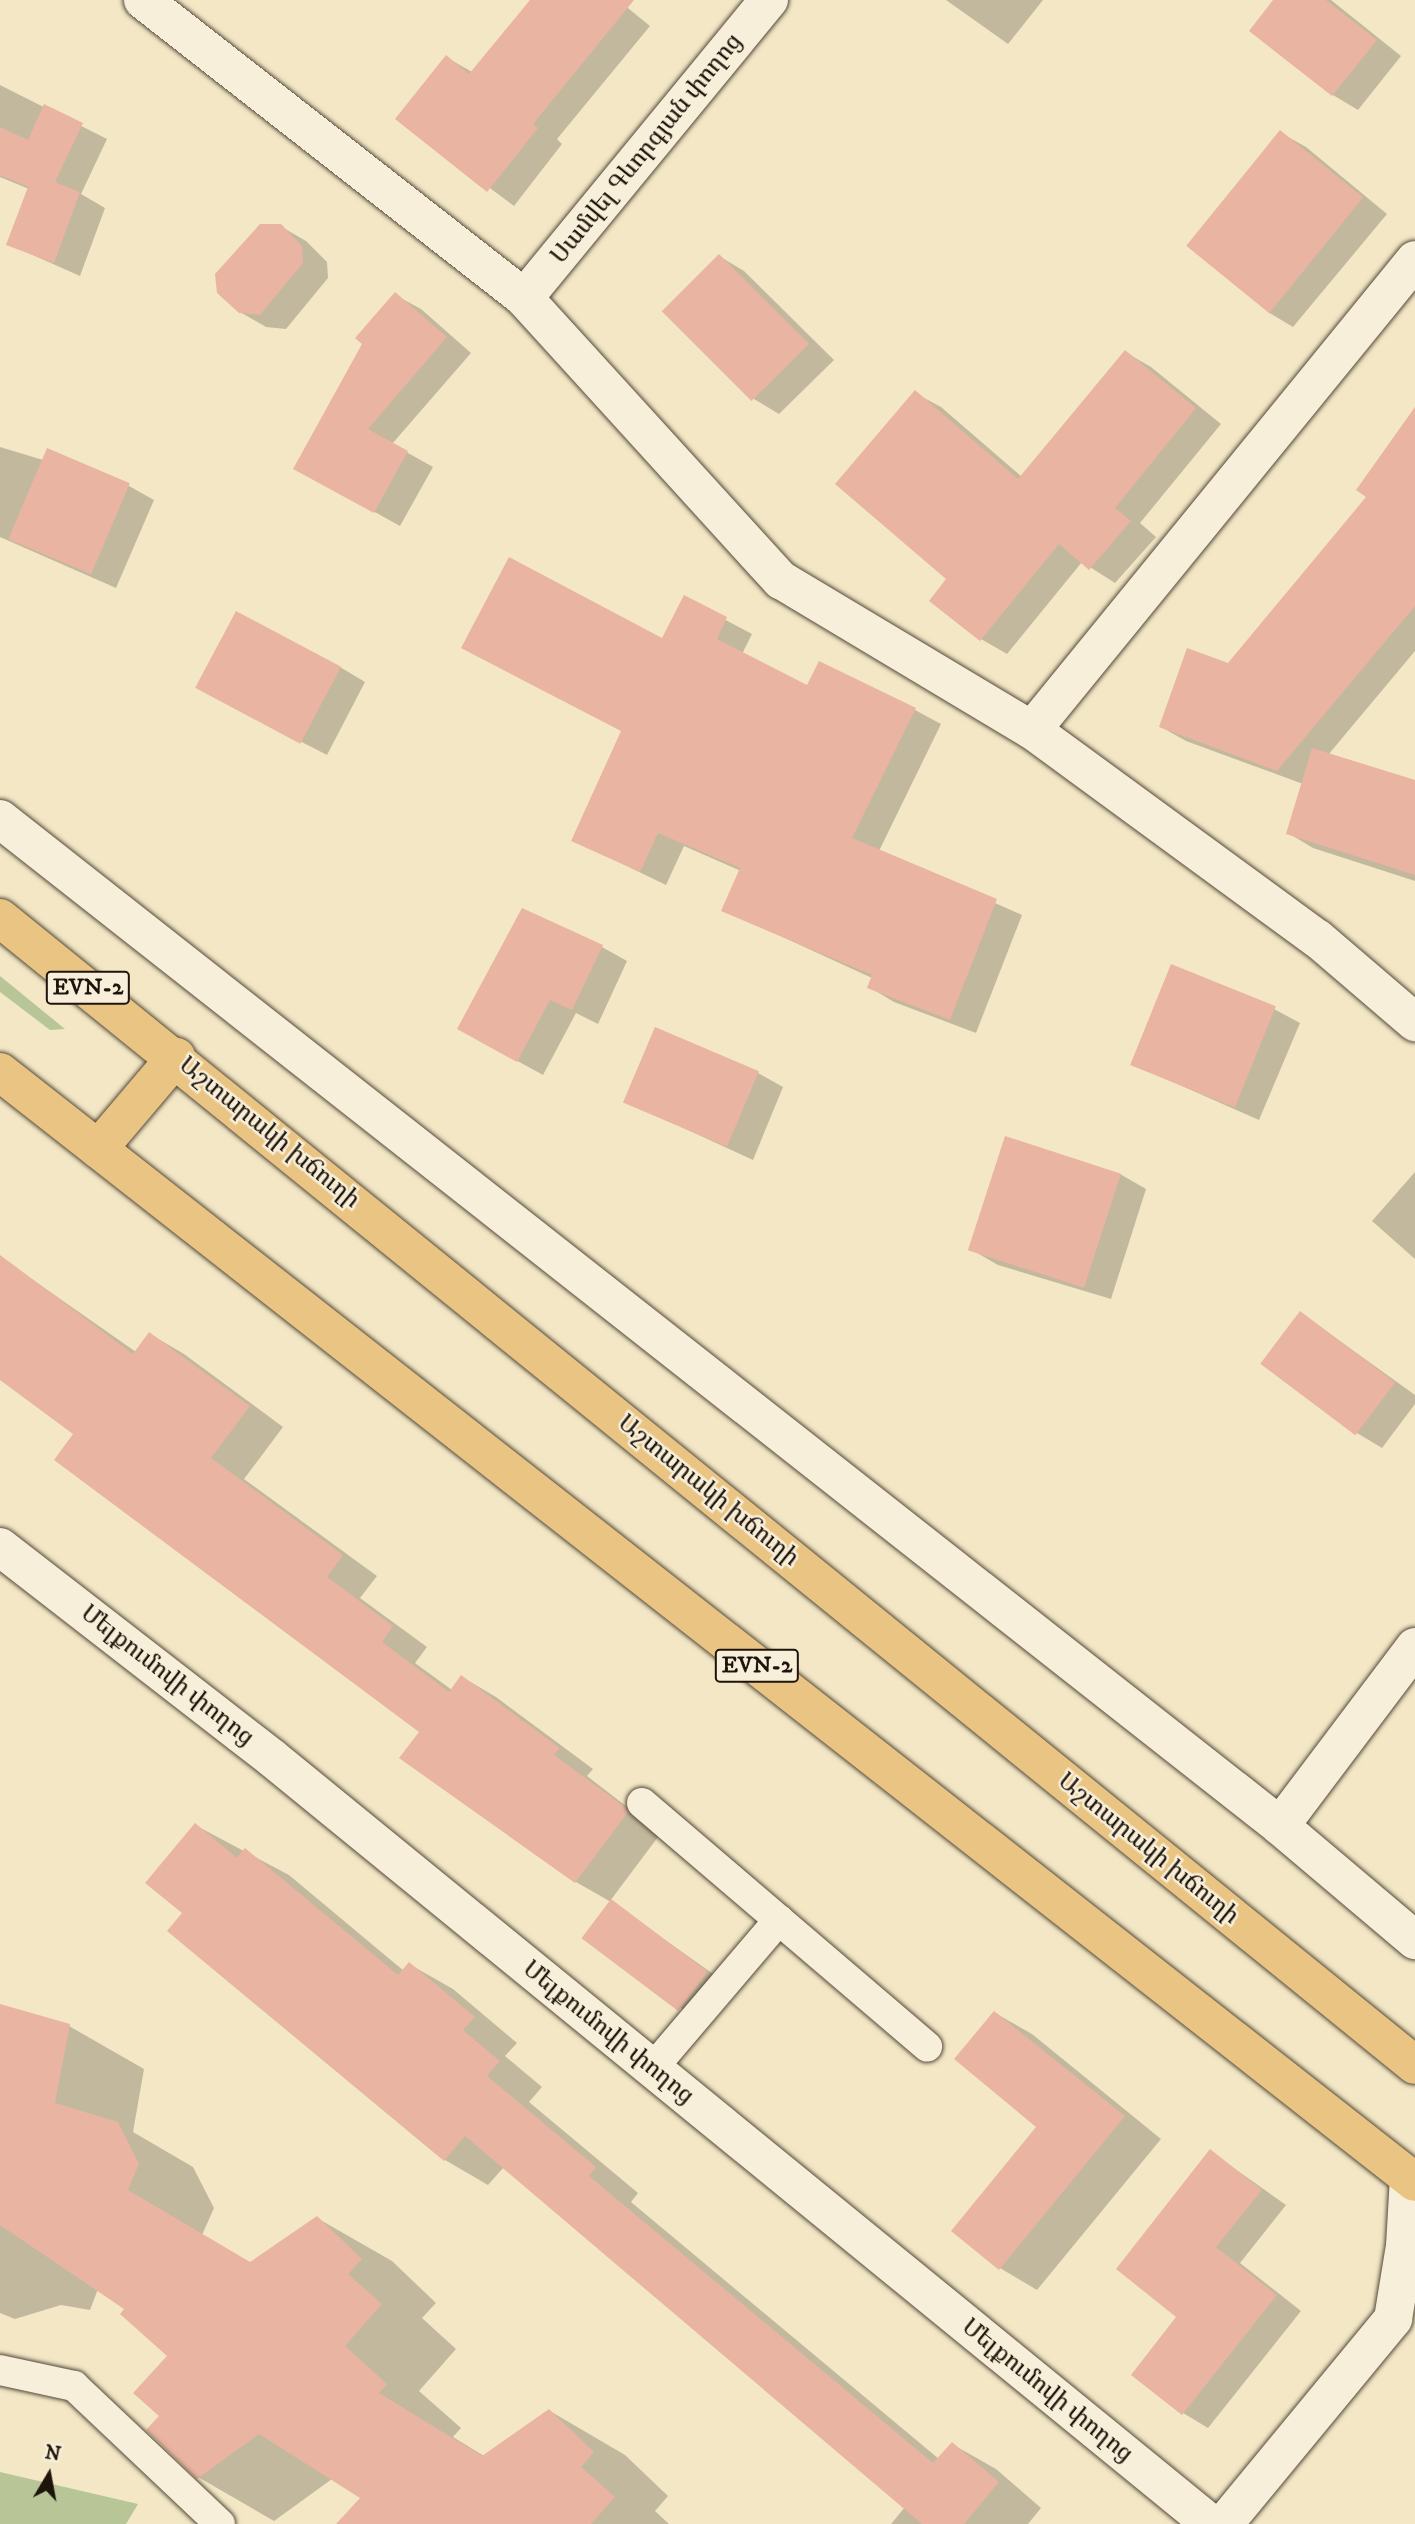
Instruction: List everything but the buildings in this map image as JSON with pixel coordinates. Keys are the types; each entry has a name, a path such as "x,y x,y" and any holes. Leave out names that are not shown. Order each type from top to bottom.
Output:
{"main road":[{"name":"Աշտարակի խճուղի","path":"0,918 176,1057 1415,2065"},
{"path":"98,1149 176,1057"},
{"name":"EVN-2","path":"0,1072 1412,2179"}],"street":[{"path":"143,0 524,298 780,580 1032,730 1318,939 1415,1022"},
{"name":"Սամվել Գևորգյան փողոց","path":"524,298 769,0"},
{"path":"1032,730 1415,260"},
{"path":"0,819 1280,1826 1415,1940"},
{"name":"Մելքումովի փողոց","path":"0,1548 214,1711 1211,2524"},
{"path":"1280,1826 1415,1647"},
{"path":"1224,2524 1393,2319 1412,2179"}],"lane":[{"path":"642,1802 927,2046"},
{"path":"652,2069 779,1920"},
{"path":"0,2370 74,2386 220,2524"}],"green space":[{"path":"0,976 65,1029 50,1030 0,992"},
{"path":"0,2472 138,2504 126,2524 0,2524"}]}
